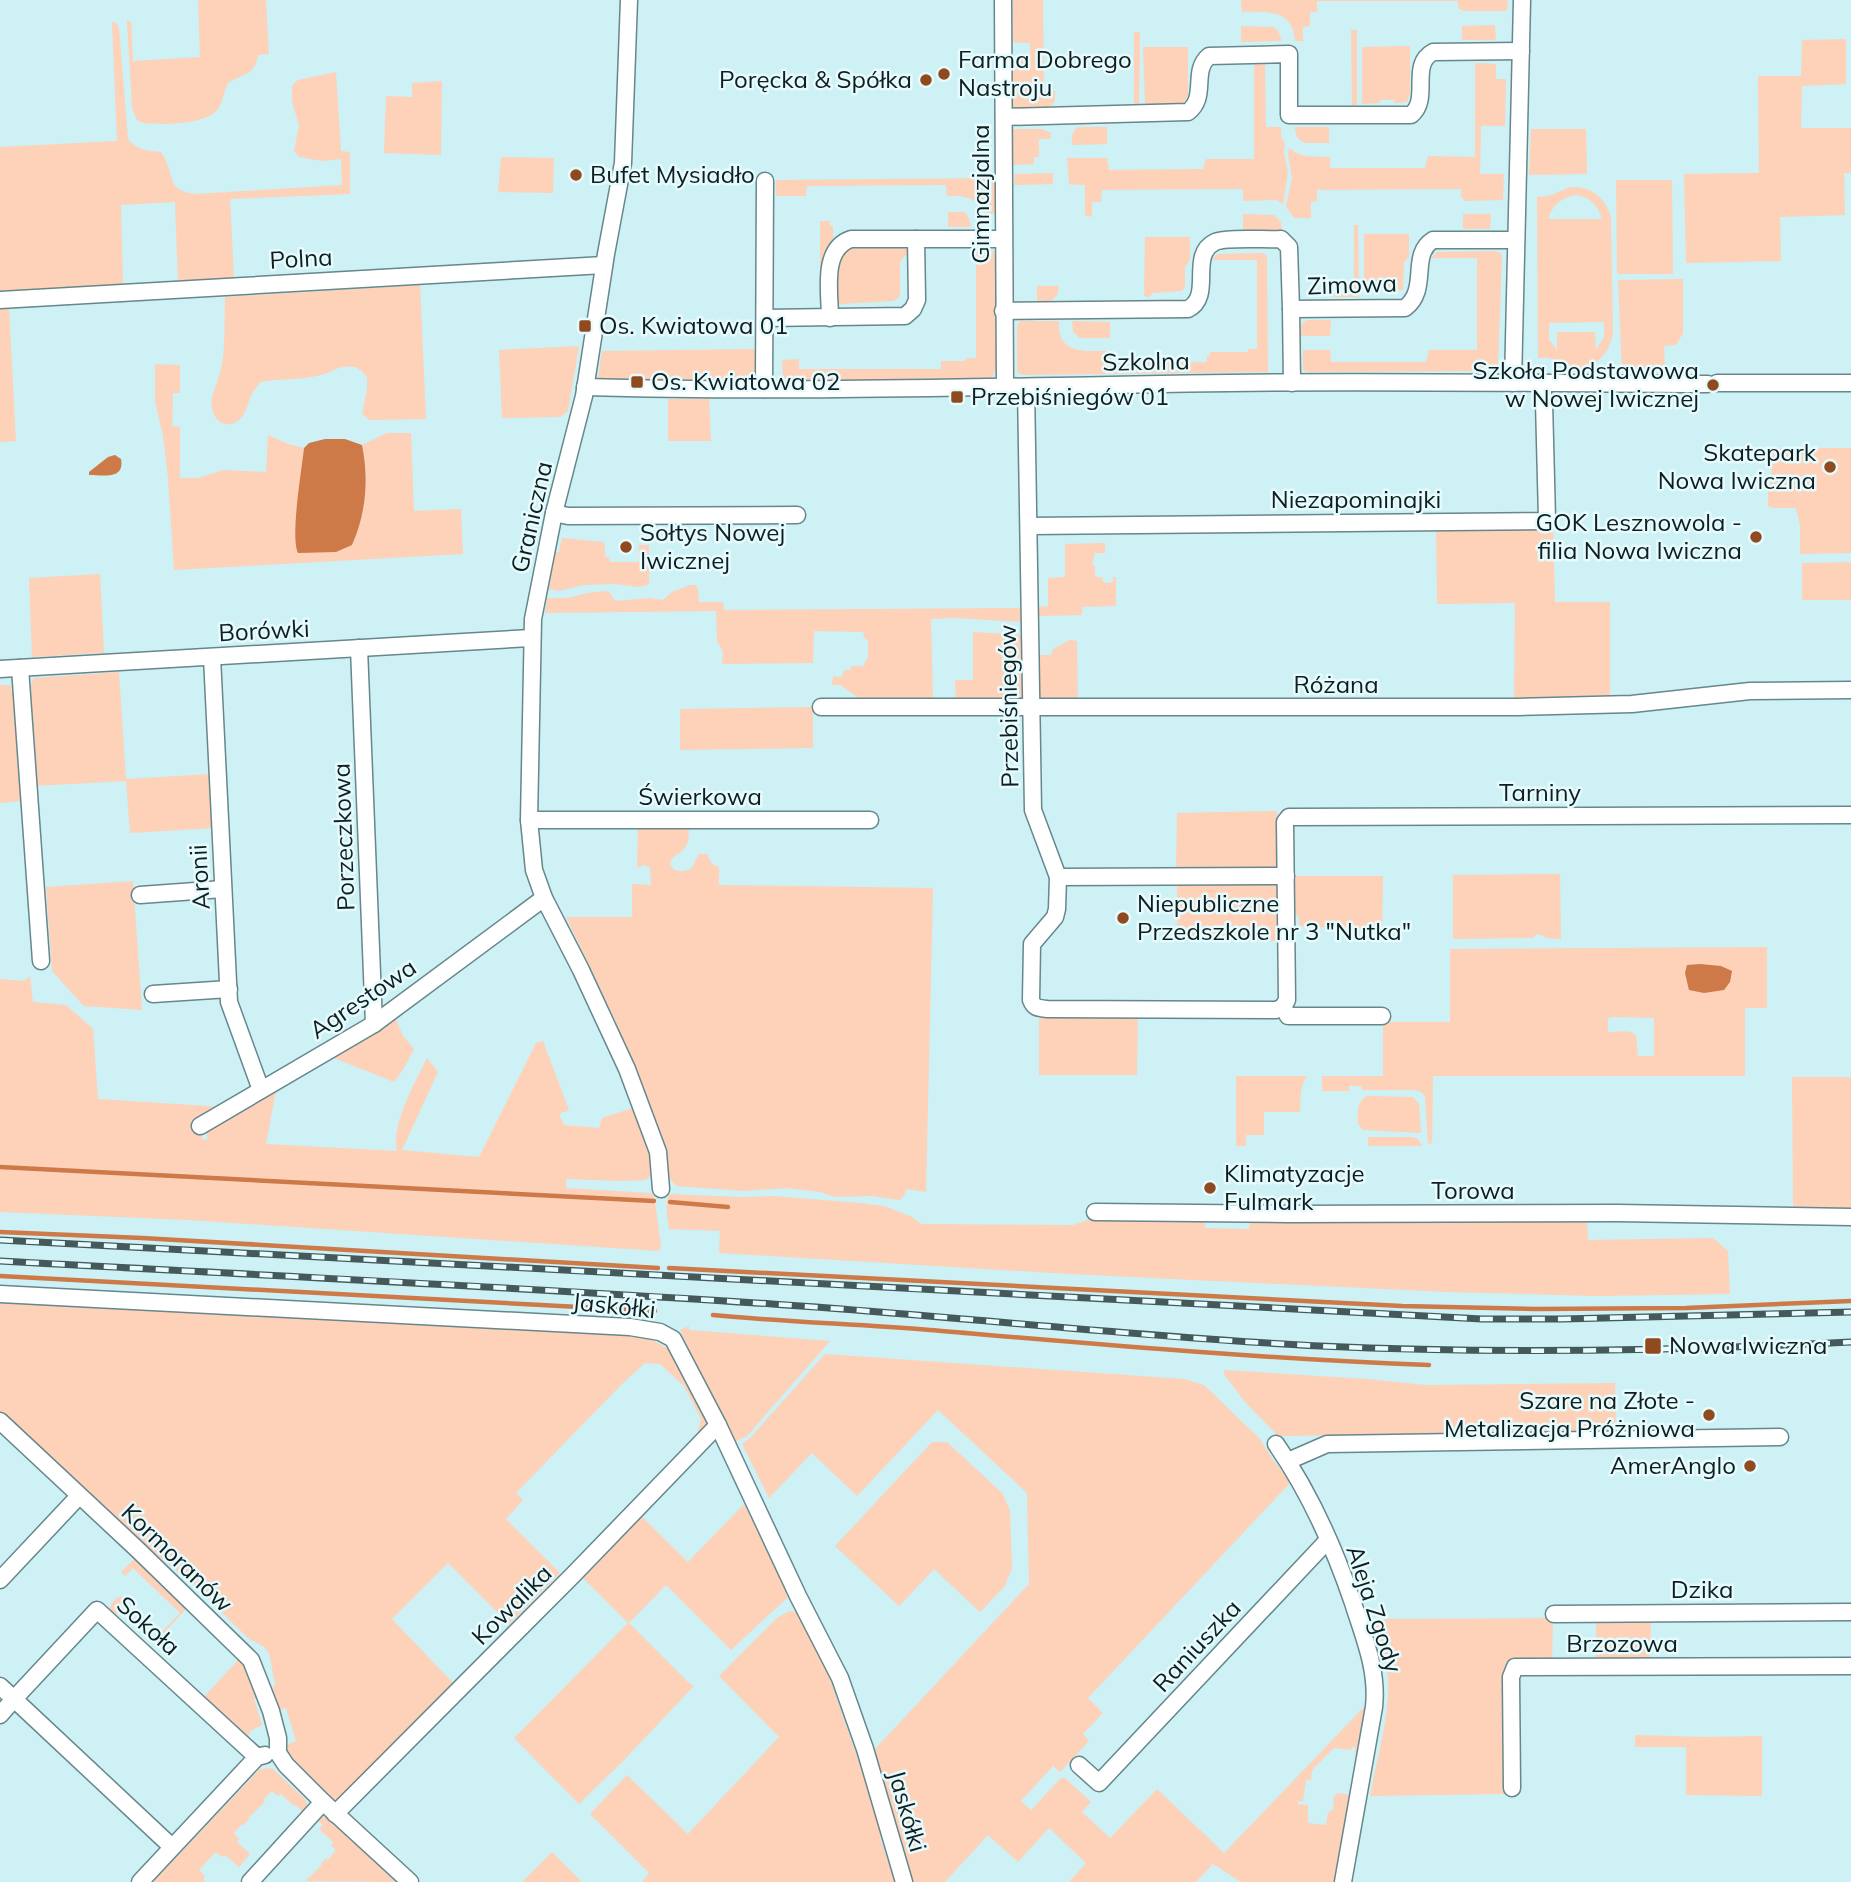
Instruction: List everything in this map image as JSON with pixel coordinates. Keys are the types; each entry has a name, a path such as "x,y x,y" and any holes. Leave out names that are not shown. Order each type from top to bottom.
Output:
{"street":[{"name":"Graniczna","path":"629,0 623,163 585,387 554,513 534,610 531,638 529,820 534,870 544,898 627,1069 658,1152 661,1189"},
{"name":"Gimnazjalna","path":"1003,0 1005,387"},
{"path":"1513,383 1522,0"},
{"path":"1004,117 1188,112 1199,99 1200,68 1209,56 1289,54 1289,115 1411,115 1421,101 1422,64 1429,53 1521,51"},
{"path":"764,389 765,181"},
{"path":"830,317 830,264 833,254 844,242 851,239 1003,239"},
{"path":"765,318 898,317 909,313 917,300 916,239"},
{"name":"Zimowa","path":"1003,311 1188,309 1200,296 1202,261 1208,247 1218,241 1281,239 1289,247 1291,309 1405,308 1416,299 1422,255 1428,243 1433,240 1516,240"},
{"name":"Polna","path":"0,300 604,265"},
{"path":"1291,309 1292,383"},
{"name":"Szkolna","path":"585,387 764,389 1292,383 1851,383"},
{"name":"Niezapominajki","path":"1029,526 1543,521 1547,519 1547,507 1542,383"},
{"name":"Przebiśniegów","path":"1026,387 1033,810 1058,877 1055,917 1032,944 1031,1000 1039,1008 1276,1010 1283,1007"},
{"path":"554,513 568,516 797,515"},
{"name":"Borówki","path":"0,669 531,638"},
{"name":"Porzeczkowa","path":"359,648 374,1024"},
{"name":"Aronii","path":"212,657 229,1002 261,1090"},
{"path":"20,668 41,961"},
{"name":"Różana","path":"821,707 1517,707 1632,704 1750,691 1851,690"},
{"name":"Tarniny","path":"1283,1007 1287,1000 1287,818 1851,815"},
{"name":"Świerkowa","path":"529,820 870,820"},
{"path":"1058,877 1286,876"},
{"path":"140,895 223,889"},
{"name":"Agrestowa","path":"200,1126 374,1024 544,898"},
{"path":"153,994 229,989"},
{"path":"1283,1007 1288,1016 1382,1016"},
{"name":"Torowa","path":"1095,1212 1618,1213 1851,1217"},
{"name":"Jaskółki","path":"0,1294 630,1327 660,1332 673,1339 718,1425 798,1596 840,1678 865,1749 904,1882"},
{"name":"Kormoranów","path":"0,1421 251,1660 271,1711 278,1738 278,1753"},
{"name":"Kowalika","path":"335,1814 718,1425"},
{"path":"1288,1461 1327,1444 1780,1437"},
{"name":"Aleja Zgody","path":"1276,1444 1311,1501 1328,1540 1367,1647 1376,1689 1343,1882"},
{"path":"0,1580 79,1496"},
{"name":"Raniuszka","path":"1079,1765 1099,1783 1328,1540"},
{"name":"Sokoła","path":"0,1715 97,1610 257,1757"},
{"name":"Dzika","path":"1554,1614 1851,1612"},
{"name":"Brzozowa","path":"1512,1788 1511,1677 1516,1667 1851,1666"},
{"path":"0,1686 172,1847"},
{"path":"140,1882 257,1757 278,1753 286,1765 335,1814 410,1882"},
{"path":"250,1882 323,1802"}],"shaded area":[{"path":"198,0 266,0 269,54 258,55 257,62 248,73 228,83 220,106 212,114 183,123 143,123 137,120 132,108 127,21 131,21 133,61 200,57"},
{"path":"1013,0 1043,0 1044,90 1055,91 1055,101 1048,109 1013,111 1013,60 1030,60 1030,43 1013,42"},
{"path":"1241,0 1508,0 1507,11 1462,11 1458,9 1458,1 1317,1 1317,12 1310,12 1310,26 1303,27 1303,41 1295,41 1293,30 1284,17 1269,12 1242,12"},
{"path":"112,22 119,28 128,139 135,146 161,152 172,180 179,189 196,194 342,185 341,159 322,161 299,157 294,151 299,125 292,102 292,85 298,80 336,72 341,151 350,152 350,194 230,199 234,279 178,282 175,202 121,205 123,285 0,291 0,147 117,141"},
{"path":"1495,25 1496,40 1462,40 1462,26"},
{"path":"1241,26 1274,27 1282,41 1241,42"},
{"path":"1351,30 1357,30 1357,105 1352,105"},
{"path":"1134,32 1140,32 1139,105 1134,105"},
{"path":"1846,39 1846,84 1802,86 1801,128 1851,128 1851,173 1844,173 1845,215 1780,217 1781,261 1686,263 1684,174 1759,173 1758,76 1801,76 1802,40"},
{"path":"1410,46 1410,93 1407,102 1380,100 1379,103 1362,104 1362,47"},
{"path":"1143,47 1188,47 1188,96 1183,104 1145,103"},
{"path":"1475,63 1496,64 1496,79 1506,79 1505,126 1481,126 1480,174 1504,174 1503,200 1464,201 1461,189 1317,190 1317,201 1311,202 1311,218 1294,218 1286,206 1292,178 1289,148 1303,155 1330,157 1330,168 1425,168 1428,156 1475,157"},
{"path":"1265,64 1266,127 1281,127 1285,144 1288,173 1283,204 1276,200 1243,201 1243,189 1102,190 1101,202 1092,202 1092,217 1085,215 1085,185 1069,184 1067,158 1107,158 1109,170 1203,169 1206,159 1254,159 1254,65"},
{"path":"442,81 441,155 384,153 386,96 412,97 412,83"},
{"path":"1078,127 1107,127 1107,144 1072,145 1073,133"},
{"path":"1295,127 1329,127 1329,143 1305,143 1297,136"},
{"path":"1013,129 1042,129 1051,133 1050,139 1039,139 1039,157 1034,157 1034,164 1013,165"},
{"path":"1531,129 1586,129 1587,174 1529,175"},
{"path":"501,157 554,158 553,193 498,192"},
{"path":"1053,173 1053,184 1014,185 1015,174"},
{"path":"995,178 996,214 985,213 969,198 947,196 946,185 807,186 806,196 776,196 776,180"},
{"path":"1616,180 1672,180 1673,274 1617,274"},
{"path":"1570,187 1584,188 1596,194 1611,217 1613,334 1611,342 1598,361 1578,368 1550,358 1538,358 1537,197","holes":["1577,195 1593,203 1602,219 1548,219 1559,202","1604,322 1604,337 1596,350 1595,332 1557,332 1557,350 1549,340 1549,323"]},
{"path":"948,212 965,212 971,226 948,227"},
{"path":"1243,214 1274,215 1281,222 1282,230 1243,231"},
{"path":"1463,214 1491,214 1490,229 1463,229"},
{"path":"820,221 830,221 830,226 833,226 833,245 823,303 820,304"},
{"path":"1354,225 1358,225 1359,297 1333,297 1333,294 1354,294"},
{"path":"1364,234 1409,234 1409,257 1404,262 1403,290 1364,290"},
{"path":"1145,237 1190,237 1190,259 1185,267 1185,287 1182,291 1144,296"},
{"path":"906,243 907,254 900,261 900,296 894,301 837,305 836,262 846,246"},
{"path":"987,248 993,250 995,257 996,369 992,377 987,380 790,381 783,378 782,360 799,359 799,369 941,369 941,361 976,358 976,251"},
{"path":"1437,252 1501,253 1502,257 1498,365 1486,371 1303,370 1303,350 1330,350 1331,362 1426,362 1429,350 1477,350 1477,258 1431,258"},
{"path":"1264,253 1267,257 1268,372 1022,375 1017,372 1017,326 1020,321 1059,321 1062,340 1068,345 1075,349 1111,351 1112,363 1207,362 1210,352 1248,352 1248,349 1257,349 1257,260 1213,260 1220,254"},
{"path":"1683,279 1683,333 1676,345 1664,346 1665,370 1622,372 1618,280"},
{"path":"420,285 426,419 370,420 362,414 367,377 358,368 350,367 310,377 260,382 239,420 227,424 220,422 215,416 212,401 223,361 225,297"},
{"path":"1037,286 1059,286 1052,299 1037,303"},
{"path":"9,308 16,441 0,442 0,309"},
{"path":"1306,320 1331,320 1330,336 1301,336 1301,325"},
{"path":"1072,321 1110,322 1110,338 1080,338 1073,332"},
{"path":"579,346 568,411 560,417 502,418 499,350"},
{"path":"759,349 758,375 752,379 603,380 598,377 602,351"},
{"path":"155,364 180,365 180,393 173,393 172,426 180,427 180,478 199,478 223,470 266,472 268,435 304,448 295,530 352,545 365,496 362,445 387,433 411,433 414,511 461,509 463,554 174,570 168,478 155,401"},
{"path":"668,399 709,399 711,441 668,441"},
{"path":"325,439 345,439 362,445 366,483 363,509 352,545 336,552 298,553 295,532 304,448 309,443"},
{"path":"1771,448 1851,448 1851,553 1800,554 1800,526 1796,508 1768,506 1768,484 1772,483"},
{"path":"115,455 121,459 120,470 112,475 89,475 89,472 108,457"},
{"path":"1553,527 1555,602 1610,602 1610,697 1514,700 1515,603 1437,604 1436,529"},
{"path":"562,538 603,542 605,557 609,557 610,562 639,562 639,545 649,545 649,584 640,587 614,584 583,585 559,591 549,589 555,552 559,552"},
{"path":"1105,543 1105,553 1095,553 1092,564 1095,566 1095,577 1102,577 1104,583 1110,583 1113,577 1116,577 1116,606 1082,607 1082,615 1038,616 1038,607 1048,606 1048,578 1065,577 1065,544"},
{"path":"1851,562 1851,600 1802,600 1802,563"},
{"path":"100,574 104,653 32,657 29,578"},
{"path":"696,585 699,602 723,602 724,610 1025,608 1023,622 931,619 933,702 863,701 840,685 832,685 833,676 841,677 845,670 851,670 851,666 863,666 868,657 868,640 863,632 814,631 813,663 722,664 723,652 717,641 716,611 545,613 547,598 567,598 605,591 610,593 615,601 650,598 663,600 672,592"},
{"path":"973,632 1023,635 1026,699 956,702 955,680 973,680"},
{"path":"1070,640 1077,641 1078,702 1040,703 1039,655 1051,655 1053,649"},
{"path":"119,672 126,779 211,774 214,828 130,833 126,781 34,786 28,690 31,690 34,678"},
{"path":"0,685 11,685 11,691 15,692 22,801 0,803"},
{"path":"813,707 813,748 680,750 680,709"},
{"path":"1277,811 1278,870 1176,870 1177,813"},
{"path":"689,826 687,844 670,865 677,871 688,870 699,854 707,854 712,864 719,867 719,885 933,888 926,1192 907,1189 899,1200 871,1196 835,1197 820,1192 787,1188 743,1191 677,1186 671,1180 666,1158 616,1022 566,917 632,917 632,884 651,885 650,867 643,865 637,868 638,827"},
{"path":"1560,874 1561,939 1535,935 1533,938 1453,939 1453,875"},
{"path":"1293,876 1383,876 1382,930 1299,926 1299,918 1293,910"},
{"path":"133,881 142,1010 84,1006 52,971 46,887"},
{"path":"1278,882 1279,941 1177,941 1177,883"},
{"path":"1767,947 1767,1008 1745,1008 1745,1076 1433,1076 1432,1143 1428,1144 1425,1096 1421,1092 1362,1090 1361,1086 1349,1086 1349,1091 1322,1091 1322,1076 1383,1076 1383,1022 1450,1022 1450,949","holes":["1608,1018 1654,1018 1654,1056 1638,1056 1636,1035 1633,1033 1608,1032"]},
{"path":"1687,965 1721,966 1732,971 1730,982 1724,990 1704,993 1689,990 1685,973"},
{"path":"30,976 33,1002 66,1005 93,1029 98,1099 223,1107 202,1130 202,1140 208,1139 205,1129 277,1085 266,1144 397,1151 397,1129 401,1116 427,1058 438,1072 402,1150 479,1157 536,1043 543,1041 569,1110 559,1114 564,1125 599,1128 602,1118 633,1108 649,1147 654,1172 646,1180 566,1179 566,1188 654,1195 661,1246 659,1251 189,1220 0,1212 0,979 24,981"},
{"path":"394,1015 403,1036 414,1049 394,1082 329,1056"},
{"path":"1138,1015 1137,1075 1039,1075 1039,1019 1043,1016"},
{"path":"1236,1076 1307,1076 1302,1089 1300,1112 1264,1112 1264,1135 1246,1135 1246,1146 1236,1146"},
{"path":"1792,1077 1851,1077 1851,1212 1803,1212 1793,1206"},
{"path":"1367,1096 1413,1097 1419,1104 1421,1133 1363,1130 1358,1124 1358,1108"},
{"path":"1368,1137 1413,1137 1418,1139 1422,1146 1368,1146"},
{"path":"669,1194 774,1196 860,1203 884,1206 912,1217 921,1224 1073,1225 1093,1218 1204,1219 1205,1228 1249,1229 1250,1219 1587,1219 1588,1240 1713,1238 1728,1251 1730,1294 1597,1296 1446,1292 1069,1274 719,1253 720,1231 669,1229"},
{"path":"0,1299 251,1315 257,1313 621,1333 647,1337 667,1348 679,1362 706,1418 706,1426 699,1437 697,1434 701,1419 684,1386 660,1364 645,1363 621,1385 516,1493 523,1500 506,1519 560,1573 509,1624 448,1563 392,1619 454,1684 340,1800 334,1800 306,1776 290,1754 286,1745 296,1741 286,1708 276,1711 271,1693 275,1684 269,1653 263,1646 249,1639 191,1582 121,1527 0,1413"},
{"path":"689,1326 689,1330 830,1341 747,1436 733,1443 680,1330"},
{"path":"825,1354 1184,1379 1204,1385 1260,1439 1291,1482 1088,1698 1103,1713 1083,1734 1089,1741 1060,1772 1053,1766 1021,1801 1031,1810 1061,1778 1065,1778 1091,1802 1082,1812 1110,1838 1157,1789 1224,1853 1363,1708 1366,1709 1359,1754 1355,1753 1356,1748 1352,1747 1351,1750 1334,1748 1312,1770 1311,1780 1306,1780 1303,1801 1298,1801 1298,1804 1308,1805 1308,1823 1326,1825 1328,1812 1333,1810 1334,1796 1337,1793 1351,1795 1335,1882 1241,1882 1213,1864 1196,1882 1069,1882 1086,1863 1049,1828 1018,1862 988,1835 945,1882 910,1882 875,1749 1029,1584 1027,1493 938,1410 857,1496 812,1453 769,1498 742,1444"},
{"path":"1224,1370 1425,1385 1615,1383 1616,1432 1278,1436 1244,1401 1224,1374"},
{"path":"932,1442 947,1442 1003,1494 1010,1511 1012,1568 1005,1586 980,1612 934,1569 899,1606 835,1546"},
{"path":"744,1504 789,1596 731,1650 666,1585 629,1623 694,1686 579,1804 514,1738 628,1623 583,1578 642,1517 688,1562"},
{"path":"135,1558 243,1660 259,1697 254,1699 262,1725 250,1731 247,1741 202,1699 239,1659 186,1609 153,1641 120,1610 113,1617 110,1608 113,1602 120,1597 126,1598 129,1600 122,1607 156,1638 180,1613 133,1568 125,1576 121,1572"},
{"path":"789,1611 797,1612 810,1632 831,1682 882,1829 880,1838 895,1882 642,1882 649,1873 590,1814 627,1775 688,1834 779,1737 719,1676 777,1618"},
{"path":"1651,1617 1650,1659 1596,1660 1596,1618"},
{"path":"1553,1618 1552,1661 1506,1662 1505,1794 1370,1796 1385,1724 1388,1695 1388,1674 1371,1619"},
{"path":"1635,1735 1762,1736 1762,1796 1686,1795 1686,1747 1635,1747"},
{"path":"272,1768 305,1799 307,1805 303,1812 281,1794 278,1796 272,1791 263,1800 265,1802 234,1833 239,1839 237,1842 250,1854 239,1867 225,1855 222,1857 216,1852 199,1870 205,1876 203,1879 206,1882 153,1882 260,1769"},
{"path":"326,1817 396,1882 305,1881 336,1850 331,1845 333,1842 319,1829 323,1825 315,1818"},
{"path":"552,1852 582,1882 522,1882"}],"waterway":[{"path":"0,1167 654,1201"},
{"path":"670,1202 728,1207"},
{"path":"0,1232 658,1268"},
{"path":"669,1268 1402,1306 1686,1308 1851,1301"},
{"path":"0,1276 655,1311"},
{"path":"713,1315 1241,1355 1429,1365"}],"railway":[{"path":"0,1240 1482,1319 1851,1312"},
{"path":"0,1261 772,1304 1320,1346 1586,1350 1851,1342"}],"place":[{"name":"Farma Dobrego Nastroju","path":"944,74"},
{"name":"Poręcka & Spółka","path":"926,80"},
{"name":"Bufet Mysiadło","path":"576,175"},
{"name":"Os. Kwiatowa 01","path":"585,326"},
{"name":"Os. Kwiatowa 02","path":"637,382"},
{"name":"Szkoła Podstawowa w Nowej Iwicznej","path":"1713,385"},
{"name":"Przebiśniegów 01","path":"957,397"},
{"name":"Skatepark Nowa Iwiczna","path":"1830,467"},
{"name":"GOK Lesznowola - filia Nowa Iwiczna","path":"1756,537"},
{"name":"Sołtys Nowej Iwicznej","path":"626,547"},
{"name":"Niepubliczne Przedszkole nr 3 \"Nutka\"","path":"1123,918"},
{"name":"Klimatyzacje Fulmark","path":"1210,1188"},
{"name":"Nowa Iwiczna","path":"1653,1346"},
{"name":"Szare na Złote - Metalizacja Próżniowa","path":"1709,1415"},
{"name":"AmerAnglo","path":"1750,1466"}]}
